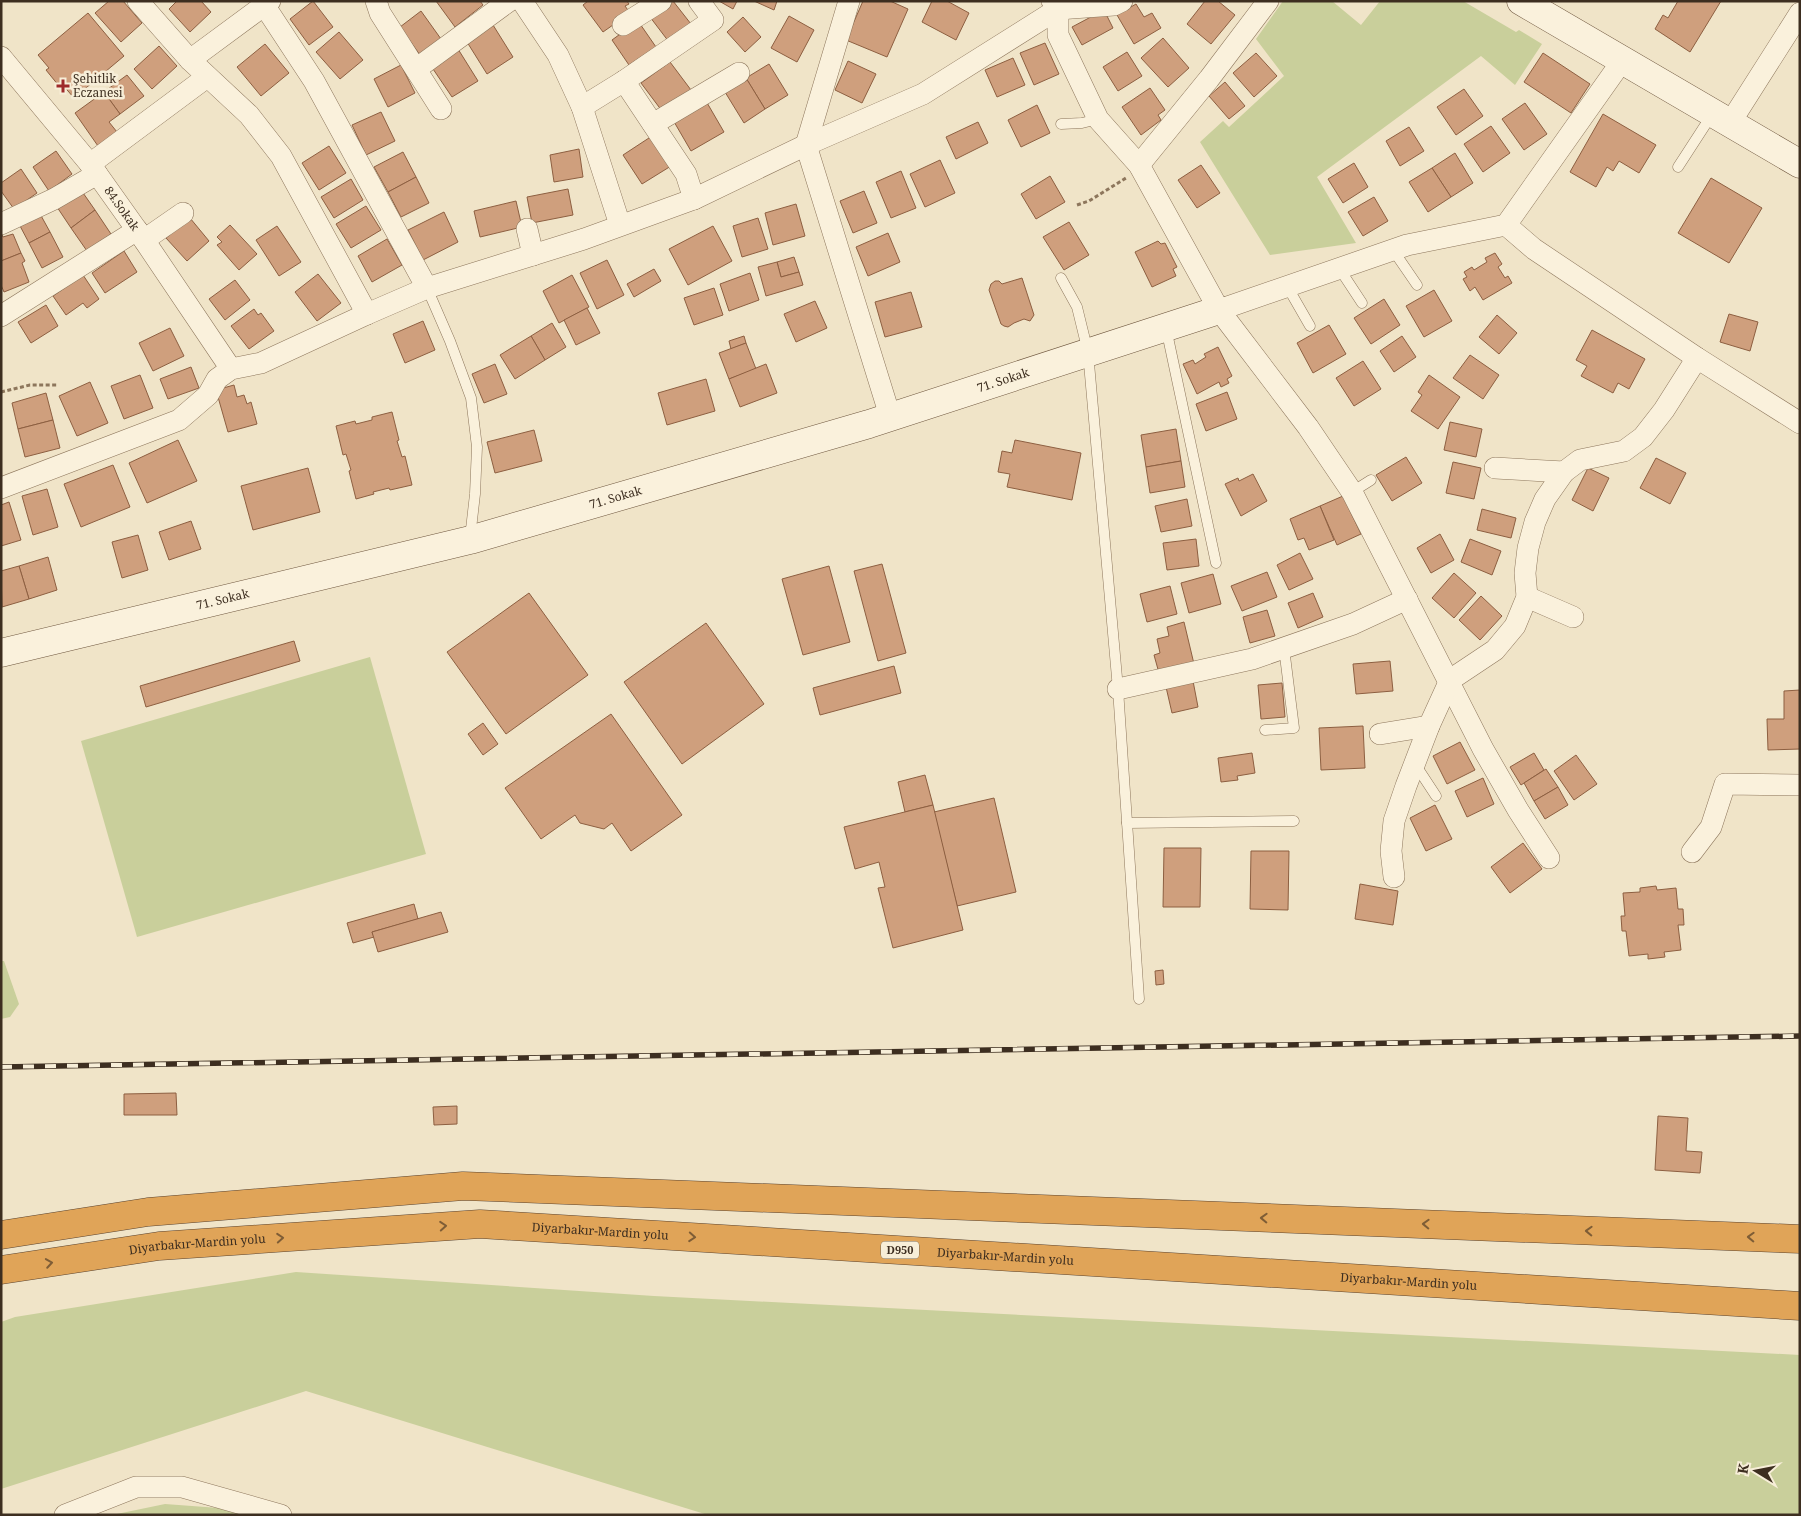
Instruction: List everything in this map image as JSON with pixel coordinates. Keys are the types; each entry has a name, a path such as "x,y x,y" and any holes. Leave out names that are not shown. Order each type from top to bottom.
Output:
{"highway":[{"path":"1,1235 148,1212 463,1186 1800,1239"},
{"name":"Diyarbakır-Mardin yolu","path":"1,1270 159,1246 480,1224 1800,1306"}],"street":[{"path":"138,1 190,60 249,115 281,156 367,314"},
{"path":"376,1 380,14 441,109"},
{"path":"416,69 509,1"},
{"path":"522,1 558,55 582,108 620,225"},
{"path":"623,25 661,1"},
{"path":"582,108 713,20 699,1"},
{"path":"850,1 806,145 890,416"},
{"path":"1,488 179,420 208,395 217,379 231,368 261,362 427,288 584,239 694,199 806,145 923,94 1055,5 1114,5 1122,1"},
{"path":"1139,165 1268,1"},
{"path":"1521,1 1800,164"},
{"path":"190,60 267,3 314,81 427,288"},
{"path":"1055,5 1058,35 1098,119 1139,165 1219,310 1308,427 1352,492 1488,757 1518,810 1549,858"},
{"path":"1722,118 1800,13"},
{"name":"84.Sokak","path":"1,57 94,169 231,368"},
{"path":"1219,310 1407,245 1506,225 1622,61"},
{"path":"653,124 739,73"},
{"path":"1,224 54,199 207,77"},
{"path":"624,81 686,174 694,199"},
{"path":"1,316 140,235 183,213"},
{"path":"1506,225 1534,249 1698,358 1800,422"},
{"path":"527,229 533,255"},
{"name":"71. Sokak","path":"1,653 470,540 890,416 1219,310"},
{"path":"1394,877 1391,851 1394,821 1429,726 1450,680 1495,650 1515,626 1526,597 1525,573 1528,548 1535,522 1545,499 1564,472 1580,460 1624,451 1643,437 1664,410 1698,358"},
{"path":"1495,468 1564,472"},
{"path":"1526,597 1573,617"},
{"path":"1118,689 1252,659 1353,624 1407,599"},
{"path":"1380,734 1429,726"},
{"path":"1692,852 1711,826 1725,784 1800,785"},
{"path":"65,1515 136,1487 182,1488 282,1515"}],"lane":[{"path":"1678,167 1722,118"},
{"path":"1061,124 1082,123 1098,119"},
{"path":"1393,250 1417,285"},
{"path":"1339,268 1362,303"},
{"path":"1062,278 1078,307 1088,352 1118,689 1140,999"},
{"path":"1287,286 1310,326"},
{"path":"427,288 450,341 471,398 476,447 476,494 470,540"},
{"path":"1166,327 1216,563"},
{"path":"1352,492 1371,480"},
{"path":"1265,730 1294,728 1284,648"},
{"path":"1415,764 1436,796"},
{"path":"1127,823 1294,821"}],"path":[{"path":"1077,205 1089,201 1127,177 1139,165"},
{"path":"1,392 30,385 58,385"}],"green space":[{"path":"1283,1 1332,1 1361,25 1380,1 1463,1 1516,32 1519,30 1542,44 1515,85 1481,56 1317,177 1356,243 1270,255 1200,142 1223,121 1229,127 1284,76 1256,39"},
{"path":"370,657 426,854 137,937 81,741"},
{"path":"1,961 4,961 19,1004 10,1017 1,1019"},
{"path":"296,1272 654,1296 1800,1355 1800,1515 708,1515 306,1391 1,1489 1,1322 15,1317"},
{"path":"165,1504 219,1508 245,1515 112,1515"}],"building":[{"path":"109,1 123,1 142,23 121,42 95,13"},
{"path":"177,1 201,1 211,12 190,32 169,9"},
{"path":"313,1 333,27 309,45 290,19"},
{"path":"436,1 480,1 483,5 455,27"},
{"path":"588,1 627,1 629,4 625,6 630,13 603,32 583,5"},
{"path":"669,1 673,1 691,24 669,42 650,17"},
{"path":"719,1 737,1 733,9"},
{"path":"754,1 777,1 774,10"},
{"path":"863,1 890,1 908,9 887,57 846,40"},
{"path":"932,1 947,1 969,13 956,40 922,22"},
{"path":"1205,1 1218,1 1235,15 1211,44 1187,24"},
{"path":"1678,1 1721,1 1690,52 1655,29 1663,15 1668,18"},
{"path":"1136,4 1144,17 1152,13 1161,28 1134,44 1117,15"},
{"path":"1104,10 1113,28 1082,45 1072,27"},
{"path":"421,11 441,39 420,55 400,27"},
{"path":"88,13 124,56 74,98 62,84 59,86 46,70 49,68 38,55"},
{"path":"789,16 814,30 797,62 771,48"},
{"path":"743,17 761,37 745,52 727,32"},
{"path":"638,21 656,47 629,65 612,40"},
{"path":"493,25 513,57 487,74 467,42"},
{"path":"339,32 363,60 340,79 316,52"},
{"path":"1163,38 1189,68 1168,87 1141,58"},
{"path":"1045,43 1059,74 1034,85 1020,53"},
{"path":"265,44 289,73 261,96 237,67"},
{"path":"159,46 177,66 152,89 134,69"},
{"path":"458,49 478,81 452,97 431,66"},
{"path":"1127,52 1142,76 1118,91 1103,67"},
{"path":"1256,53 1277,76 1254,97 1233,73"},
{"path":"1543,53 1590,84 1571,113 1524,82"},
{"path":"1013,58 1025,85 997,97 985,70"},
{"path":"848,61 876,74 862,103 835,90"},
{"path":"670,62 691,90 662,111 641,83"},
{"path":"769,64 788,95 765,109 746,78"},
{"path":"401,65 415,93 388,107 374,79"},
{"path":"127,75 144,96 120,114 104,92"},
{"path":"746,78 765,109 744,123 725,92"},
{"path":"1225,82 1245,106 1229,119 1209,96"},
{"path":"1150,88 1165,110 1158,115 1161,120 1141,135 1122,107"},
{"path":"1464,89 1483,116 1456,135 1437,107"},
{"path":"104,92 120,114 109,122 117,132 98,146 75,113"},
{"path":"706,101 724,132 691,151 673,120"},
{"path":"1525,103 1547,134 1524,150 1502,119"},
{"path":"1037,105 1050,133 1021,147 1008,120"},
{"path":"381,112 395,141 366,155 352,125"},
{"path":"1603,114 1656,145 1639,173 1619,161 1613,171 1607,167 1596,187 1570,172"},
{"path":"978,122 988,143 956,159 946,137"},
{"path":"1491,126 1510,153 1483,172 1464,144"},
{"path":"1409,127 1424,151 1400,166 1386,141"},
{"path":"652,136 671,166 642,184 623,155"},
{"path":"329,146 346,173 319,190 302,163"},
{"path":"579,149 583,177 554,182 550,155"},
{"path":"56,151 72,174 49,191 33,167"},
{"path":"403,152 416,177 388,192 374,167"},
{"path":"1455,153 1473,183 1451,197 1432,168"},
{"path":"940,160 955,193 925,207 910,174"},
{"path":"1354,163 1368,187 1343,203 1328,179"},
{"path":"1201,165 1220,193 1197,208 1178,180"},
{"path":"1432,168 1451,197 1428,212 1409,182"},
{"path":"21,169 37,193 14,209 1,191 1,183"},
{"path":"901,171 916,208 891,218 876,182"},
{"path":"1050,176 1065,202 1036,219 1021,194"},
{"path":"416,177 429,203 401,217 388,192"},
{"path":"1711,178 1762,208 1729,263 1678,233"},
{"path":"351,179 363,200 334,218 321,197"},
{"path":"568,189 573,215 532,223 527,197"},
{"path":"81,190 95,210 71,228 57,207"},
{"path":"864,191 877,223 853,233 840,201"},
{"path":"1374,197 1388,221 1363,236 1348,212"},
{"path":"516,201 522,227 480,237 474,211"},
{"path":"796,204 805,236 773,245 765,213"},
{"path":"366,206 381,230 351,248 336,224"},
{"path":"95,210 111,234 87,251 71,228"},
{"path":"39,212 50,232 29,243 19,224"},
{"path":"444,212 458,242 423,260 408,230"},
{"path":"190,218 209,241 187,261 166,238"},
{"path":"758,218 768,249 742,257 733,226"},
{"path":"1069,222 1089,255 1064,270 1043,237"},
{"path":"230,225 257,254 239,270 217,245 222,242 217,237"},
{"path":"277,226 301,262 279,276 256,240"},
{"path":"713,226 732,261 688,285 669,249"},
{"path":"50,232 63,257 42,268 29,243"},
{"path":"1,233 3,237 13,234 21,253 1,261"},
{"path":"888,233 900,262 868,276 856,247"},
{"path":"387,239 402,265 372,282 358,256"},
{"path":"1158,241 1161,244 1165,243 1177,267 1173,269 1176,276 1152,287 1135,252"},
{"path":"124,251 137,272 105,293 92,273"},
{"path":"21,253 25,261 22,263 29,282 4,292 1,285 1,261"},
{"path":"1495,253 1502,264 1498,267 1505,278 1508,276 1512,283 1483,300 1475,287 1470,291 1463,279 1467,277 1464,272 1472,267 1474,270 1487,262 1485,258"},
{"path":"794,257 799,272 781,277 777,262"},
{"path":"607,260 624,295 597,309 580,273"},
{"path":"777,262 781,277 799,272 803,285 766,296 758,267"},
{"path":"654,269 661,281 634,297 627,284"},
{"path":"750,273 759,300 729,311 720,284"},
{"path":"318,274 341,303 317,321 295,292"},
{"path":"83,275 99,299 87,308 83,303 66,315 53,296"},
{"path":"572,275 589,307 559,323 543,291"},
{"path":"1022,278 1034,315 1030,321 1024,319 1008,327 1004,326 1001,324 989,290 991,284 995,281 999,281 1002,284"},
{"path":"235,280 250,300 225,320 209,299"},
{"path":"714,288 723,315 694,325 684,298"},
{"path":"1434,290 1452,321 1424,337 1406,306"},
{"path":"911,292 922,327 885,337 875,302"},
{"path":"1384,299 1400,325 1371,344 1354,318"},
{"path":"815,301 827,328 796,342 784,314"},
{"path":"46,305 58,326 31,343 18,322"},
{"path":"587,308 600,333 576,345 564,320"},
{"path":"254,309 258,315 261,313 274,331 249,349 231,326"},
{"path":"1729,314 1758,322 1750,351 1720,342"},
{"path":"1497,315 1517,333 1499,354 1479,337"},
{"path":"423,321 435,350 405,363 393,334"},
{"path":"552,323 566,347 545,360 531,336"},
{"path":"1329,325 1346,354 1313,373 1297,343"},
{"path":"170,328 184,356 153,371 139,343"},
{"path":"1592,330 1645,359 1629,389 1618,383 1613,393 1581,376 1587,366 1576,360"},
{"path":"531,336 545,360 515,379 500,355"},
{"path":"744,336 746,343 731,349 729,341"},
{"path":"1402,336 1416,357 1394,372 1380,351"},
{"path":"746,343 756,369 729,379 719,353"},
{"path":"1218,347 1232,376 1227,379 1229,383 1221,387 1219,382 1197,394 1183,364 1193,360 1195,364 1206,357 1204,354"},
{"path":"1470,355 1499,375 1483,399 1453,378"},
{"path":"1363,361 1381,389 1354,406 1336,378"},
{"path":"495,364 507,394 484,403 472,374"},
{"path":"766,364 777,393 740,407 729,379"},
{"path":"191,367 199,388 168,399 160,379"},
{"path":"140,375 153,408 124,419 111,386"},
{"path":"1429,375 1460,397 1438,429 1411,411 1422,395 1418,392"},
{"path":"706,379 715,411 667,425 658,393"},
{"path":"90,382 108,423 77,436 59,396"},
{"path":"234,385 237,397 244,395 247,404 251,402 257,424 228,432 216,390"},
{"path":"1227,392 1237,419 1206,431 1196,404"},
{"path":"46,393 53,420 18,429 12,403"},
{"path":"392,412 399,440 397,441 402,457 405,456 412,485 373,492 374,494 356,499 349,471 351,470 346,454 343,455 336,426 355,421 356,424 372,420 372,417"},
{"path":"53,420 60,448 25,457 18,429"},
{"path":"1450,422 1482,429 1476,457 1444,450"},
{"path":"1176,429 1181,461 1146,467 1141,435"},
{"path":"534,430 542,461 495,473 487,442"},
{"path":"178,440 197,481 147,503 129,463"},
{"path":"1015,440 1081,453 1072,500 1007,487 1010,474 998,472 1002,451 1012,453"},
{"path":"1406,457 1422,483 1392,501 1376,475"},
{"path":"1656,458 1686,473 1670,504 1640,488"},
{"path":"1181,461 1185,487 1150,493 1146,467"},
{"path":"1453,462 1481,468 1474,499 1446,493"},
{"path":"113,465 130,507 81,527 64,484"},
{"path":"308,468 320,512 253,530 241,486"},
{"path":"1588,468 1609,478 1593,511 1572,500"},
{"path":"1253,474 1267,501 1241,516 1225,484 1238,478 1239,481"},
{"path":"47,489 58,527 33,535 22,496"},
{"path":"1343,496 1361,534 1337,545 1320,506"},
{"path":"1187,499 1192,526 1161,532 1155,506"},
{"path":"9,502 21,540 1,546 1,505"},
{"path":"1320,506 1334,540 1309,550 1304,538 1298,540 1290,519"},
{"path":"1482,509 1516,518 1511,538 1477,530"},
{"path":"191,521 201,549 169,560 159,532"},
{"path":"1440,534 1454,560 1431,573 1417,548"},
{"path":"138,535 148,570 122,578 112,542"},
{"path":"1196,539 1199,566 1167,570 1163,543"},
{"path":"1470,539 1501,551 1492,575 1461,562"},
{"path":"1300,553 1313,579 1289,590 1277,565"},
{"path":"48,557 57,590 29,599 19,566"},
{"path":"882,564 906,653 878,661 854,571"},
{"path":"19,566 29,599 2,607 1,571"},
{"path":"829,566 850,642 803,655 782,579"},
{"path":"1267,572 1277,597 1242,611 1231,586"},
{"path":"1454,573 1476,593 1454,618 1432,598"},
{"path":"1213,574 1221,604 1189,613 1181,583"},
{"path":"1170,586 1177,614 1147,622 1140,594"},
{"path":"529,593 588,675 506,734 447,652"},
{"path":"1313,593 1323,617 1298,628 1288,603"},
{"path":"1481,596 1502,616 1480,640 1459,620"},
{"path":"1267,610 1275,636 1250,643 1243,617"},
{"path":"1184,622 1194,664 1159,673 1154,655 1160,653 1157,639 1169,636 1167,627"},
{"path":"706,623 764,704 682,764 624,682"},
{"path":"294,641 300,661 146,707 140,686"},
{"path":"1390,661 1393,691 1356,694 1353,664"},
{"path":"894,666 901,693 820,715 813,688"},
{"path":"1193,681 1198,707 1172,713 1166,687"},
{"path":"1282,683 1285,717 1261,719 1258,685"},
{"path":"1800,690 1800,749 1768,750 1767,719 1784,719 1784,691"},
{"path":"611,714 682,815 631,851 612,823 604,829 580,823 575,815 541,839 505,788"},
{"path":"483,723 498,744 483,755 468,734"},
{"path":"1363,726 1365,768 1321,770 1319,728"},
{"path":"1460,742 1475,770 1447,784 1433,756"},
{"path":"1252,753 1255,773 1237,776 1238,780 1221,782 1218,758"},
{"path":"1534,753 1544,770 1521,785 1510,767"},
{"path":"1576,755 1597,784 1574,800 1554,771"},
{"path":"1546,769 1558,787 1534,801 1524,783"},
{"path":"925,775 933,805 905,812 898,782"},
{"path":"1483,778 1494,804 1467,817 1455,791"},
{"path":"1558,787 1568,805 1545,819 1534,801"},
{"path":"994,798 1016,892 957,906 934,812"},
{"path":"933,805 963,930 893,948 878,888 885,887 879,862 855,869 844,827"},
{"path":"1435,805 1452,839 1426,851 1410,818"},
{"path":"1523,843 1542,869 1510,893 1491,867"},
{"path":"1164,848 1201,848 1200,907 1163,907"},
{"path":"1251,851 1289,851 1288,910 1250,909"},
{"path":"1360,884 1398,891 1393,925 1355,919"},
{"path":"1656,886 1657,890 1676,888 1678,909 1683,909 1684,925 1678,925 1681,950 1664,952 1665,957 1648,959 1648,954 1629,956 1626,931 1622,931 1621,916 1625,916 1623,893 1640,892 1640,888"},
{"path":"414,904 418,919 372,932 374,937 353,943 347,923"},
{"path":"441,912 448,932 378,952 372,932"},
{"path":"1163,970 1164,984 1156,985 1155,971"},
{"path":"176,1093 177,1115 124,1115 124,1094"},
{"path":"457,1106 457,1124 434,1125 433,1107"},
{"path":"1658,1116 1688,1118 1686,1151 1702,1152 1700,1173 1655,1170"}],"railway":[{"path":"1,1067 1800,1036"}],"place":[{"name":"Şehitlik Eczanesi","path":"63,86"}]}
